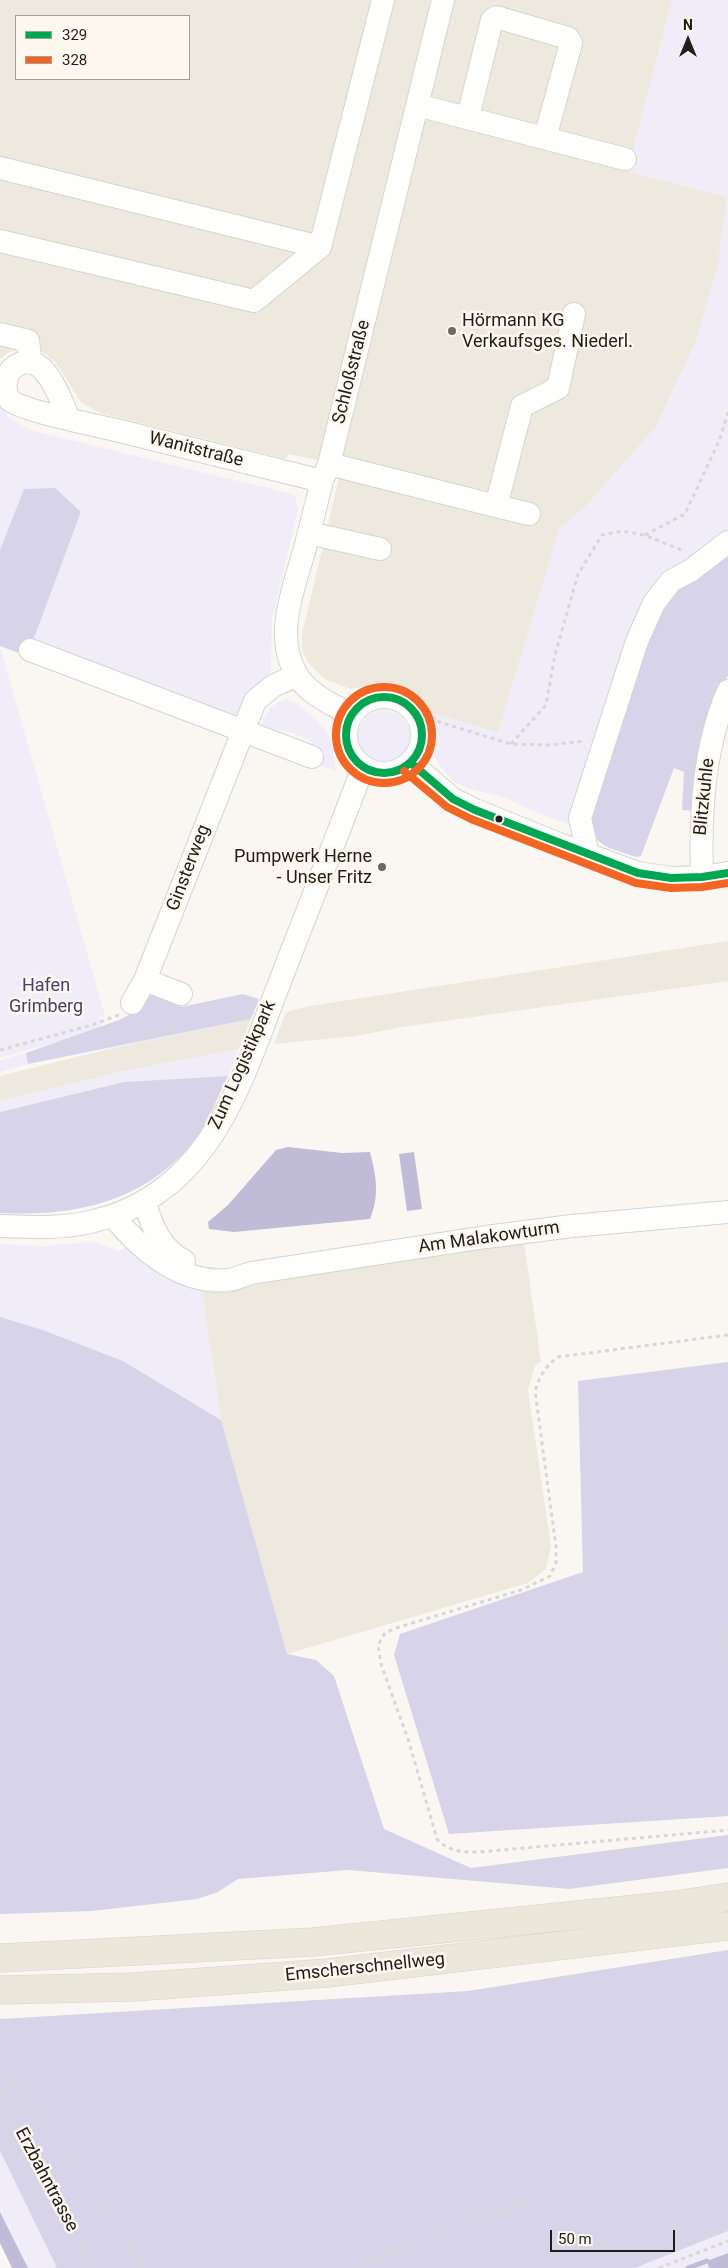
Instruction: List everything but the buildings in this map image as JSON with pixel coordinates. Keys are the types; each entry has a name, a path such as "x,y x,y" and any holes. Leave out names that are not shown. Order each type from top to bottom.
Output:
{"highway":[{"name":"Emscherschnellweg","path":"0,1958 313,1942 675,1905 728,1897"},
{"name":"Emscherschnellweg","path":"0,1990 134,1987 328,1973 728,1926"}],"street":[{"path":"0,240 254,300 320,247 383,0"},
{"name":"Schloßstraße","path":"352,715 320,698 297,675 288,653 286,630 289,606 326,473 443,0"},
{"path":"468,118 492,20 496,17 568,38 571,42 544,138"},
{"path":"418,105 625,159"},
{"path":"0,168 320,247"},
{"path":"496,506 522,406 558,388 574,314"},
{"path":"0,334 28,341 31,363 42,368 49,375 70,419"},
{"name":"Wanitstraße","path":"31,363 21,364 12,369 3,383 10,401 19,406 70,419 529,514"},
{"path":"309,533 380,549"},
{"path":"588,855 580,818 636,642 654,604 670,581 705,560 728,542"},
{"path":"30,650 312,757"},
{"name":"Ginsterweg","path":"132,1003 145,980 255,701 273,686 297,675"},
{"name":"Blitzkuhle","path":"702,877 701,843 705,784 711,747 728,691"},
{"path":"385,697 395,698 412,709 422,726 422,746 411,763 393,773 372,772 363,767 355,760 347,744 346,734 352,715 358,708 371,700 385,697"},
{"path":"411,763 452,799 498,821 638,873 654,876 702,877 728,873"},
{"name":"Zum Logistikpark","path":"0,1226 52,1227 94,1222 113,1216 144,1201 191,1166 210,1141 226,1114 363,767"},
{"path":"145,980 181,994"},
{"name":"Am Malakowturm","path":"144,1201 149,1219 163,1246 174,1256 193,1265 208,1269 251,1273"},
{"name":"Am Malakowturm","path":"113,1216 130,1237 174,1269 196,1277 230,1280 251,1273 515,1233 728,1212"}],"path":[{"path":"644,535 685,514 720,439 728,412"},
{"path":"510,744 546,706 555,655 578,574 602,535 622,531 644,535 705,560"},
{"path":"422,726 436,721 510,744 548,746 588,741 608,731"},
{"path":"0,1050 106,1020"},
{"path":"728,1335 558,1357 548,1364 540,1375 535,1391 556,1547 556,1563 550,1576 521,1590 396,1628 384,1633 378,1645 381,1664 409,1742 437,1838 444,1846 456,1851 479,1852 728,1830"},
{"path":"728,1622 724,1638 724,1653 728,1662"},
{"path":"0,2061 21,2094 56,2135 143,2268"},
{"name":"Erzbahntrasse","path":"0,2092 93,2268"},
{"path":"352,2268 540,2196"},
{"path":"660,2268 728,2241"}],"shaded area":[{"path":"0,0 672,0 628,171 727,197 718,266 696,342 655,428 586,506 559,530 498,733 431,713 418,697 397,686 378,684 350,689 325,679 309,664 302,650 302,634 342,465 288,454 286,459 100,413 81,402 56,363 43,352 24,348 8,353 0,359"},
{"path":"55,488 81,512 34,638 28,643 24,655 0,646 0,550 24,489"},
{"path":"728,556 728,675 722,688 695,811 682,810 684,772 674,768 641,856 636,857 612,849 605,846 594,836 588,819 637,661 666,595"},
{"path":"728,941 728,981 402,1027 356,1036 274,1044 286,1012 310,1006"},
{"path":"153,993 182,1002 181,1007 243,994 259,999 251,1019 28,1064 26,1053 119,1020 129,1015 149,994"},
{"path":"251,1019 239,1049 121,1072 0,1101 0,1076 117,1047"},
{"path":"228,1076 210,1115 197,1137 178,1159 157,1176 134,1190 83,1208 28,1214 0,1213 0,1112 124,1082"},
{"path":"288,1147 342,1153 370,1152 374,1169 376,1194 370,1219 234,1232 209,1229 208,1222 228,1205 276,1150"},
{"path":"414,1152 422,1209 407,1211 399,1154"},
{"path":"524,1243 541,1362 535,1365 528,1390 551,1546 546,1569 528,1583 287,1654 221,1420 201,1285 252,1285 436,1254"},
{"path":"0,1317 43,1330 123,1361 221,1420 287,1654 316,1660 334,1676 384,1829 471,1868 728,1835 728,1868 569,1889 348,1870 238,1879 218,1892 197,1899 92,1911 0,1914"},
{"path":"728,1362 728,1816 449,1834 394,1655 400,1634 583,1572 578,1381"},
{"path":"728,1950 728,2231 635,2268 57,2268 0,2151 0,2019 468,1991"},
{"path":"0,2212 28,2268 12,2268 0,2243"},
{"path":"728,2253 728,2268 709,2268 707,2261"}],"green space":[{"path":"672,0 728,0 728,556 666,595 571,825 504,798 471,789 452,779 443,771 434,754 431,713 498,733 559,530 586,506 655,428 696,342 718,266 727,197 628,172"},
{"path":"0,404 8,417 30,430 291,494 296,498 298,510 272,619 271,671 247,694 235,719 28,643 34,638 81,513 24,489 0,550"},
{"name":"Hafen Grimberg","path":"0,646 105,1016 99,1017 103,1029 0,1058"},
{"path":"286,699 293,701 320,723 325,730 332,746 336,771 320,765 325,754 312,742 286,731 259,729 272,707"},
{"path":"384,710 398,714 406,722 410,736 406,750 398,758 384,762 370,758 362,750 358,736 362,722 370,714"},
{"path":"239,1049 228,1076 124,1082 0,1112 0,1101 59,1086"},
{"path":"26,1053 28,1064 0,1072 0,1060"},
{"path":"94,1242 119,1251 128,1246 201,1285 221,1420 123,1361 43,1330 0,1317 0,1244 39,1246"},
{"path":"0,2151 57,2268 28,2268 0,2212"},
{"path":"728,2231 728,2253 708,2261 709,2268 635,2268"}],"waterway":[{"path":"688,2268 707,2261"}],"transit line":[{"name":"328","path":"384,687 402,690 418,701 429,717 432,735 429,753 418,769 402,780 384,783 366,780 350,769 339,753 336,735 339,717 350,701 366,690 384,687"},
{"name":"329","path":"377,697 391,697 405,703 416,714 422,728 422,735 419,750 411,762 391,773 377,773 363,767 352,756 346,742 346,728 352,714 363,703 377,697"},
{"name":"329","path":"411,763 453,799 475,810 638,873 671,878 702,877 728,873"},
{"name":"328","path":"404,771 447,807 471,819 636,883 671,888 702,887 728,883"}],"place":[{"name":"Hörmann KG Verkaufsges. Niederl.","path":"452,331"},
{"name":"Pumpwerk Herne - Unser Fritz","path":"382,867"}]}
